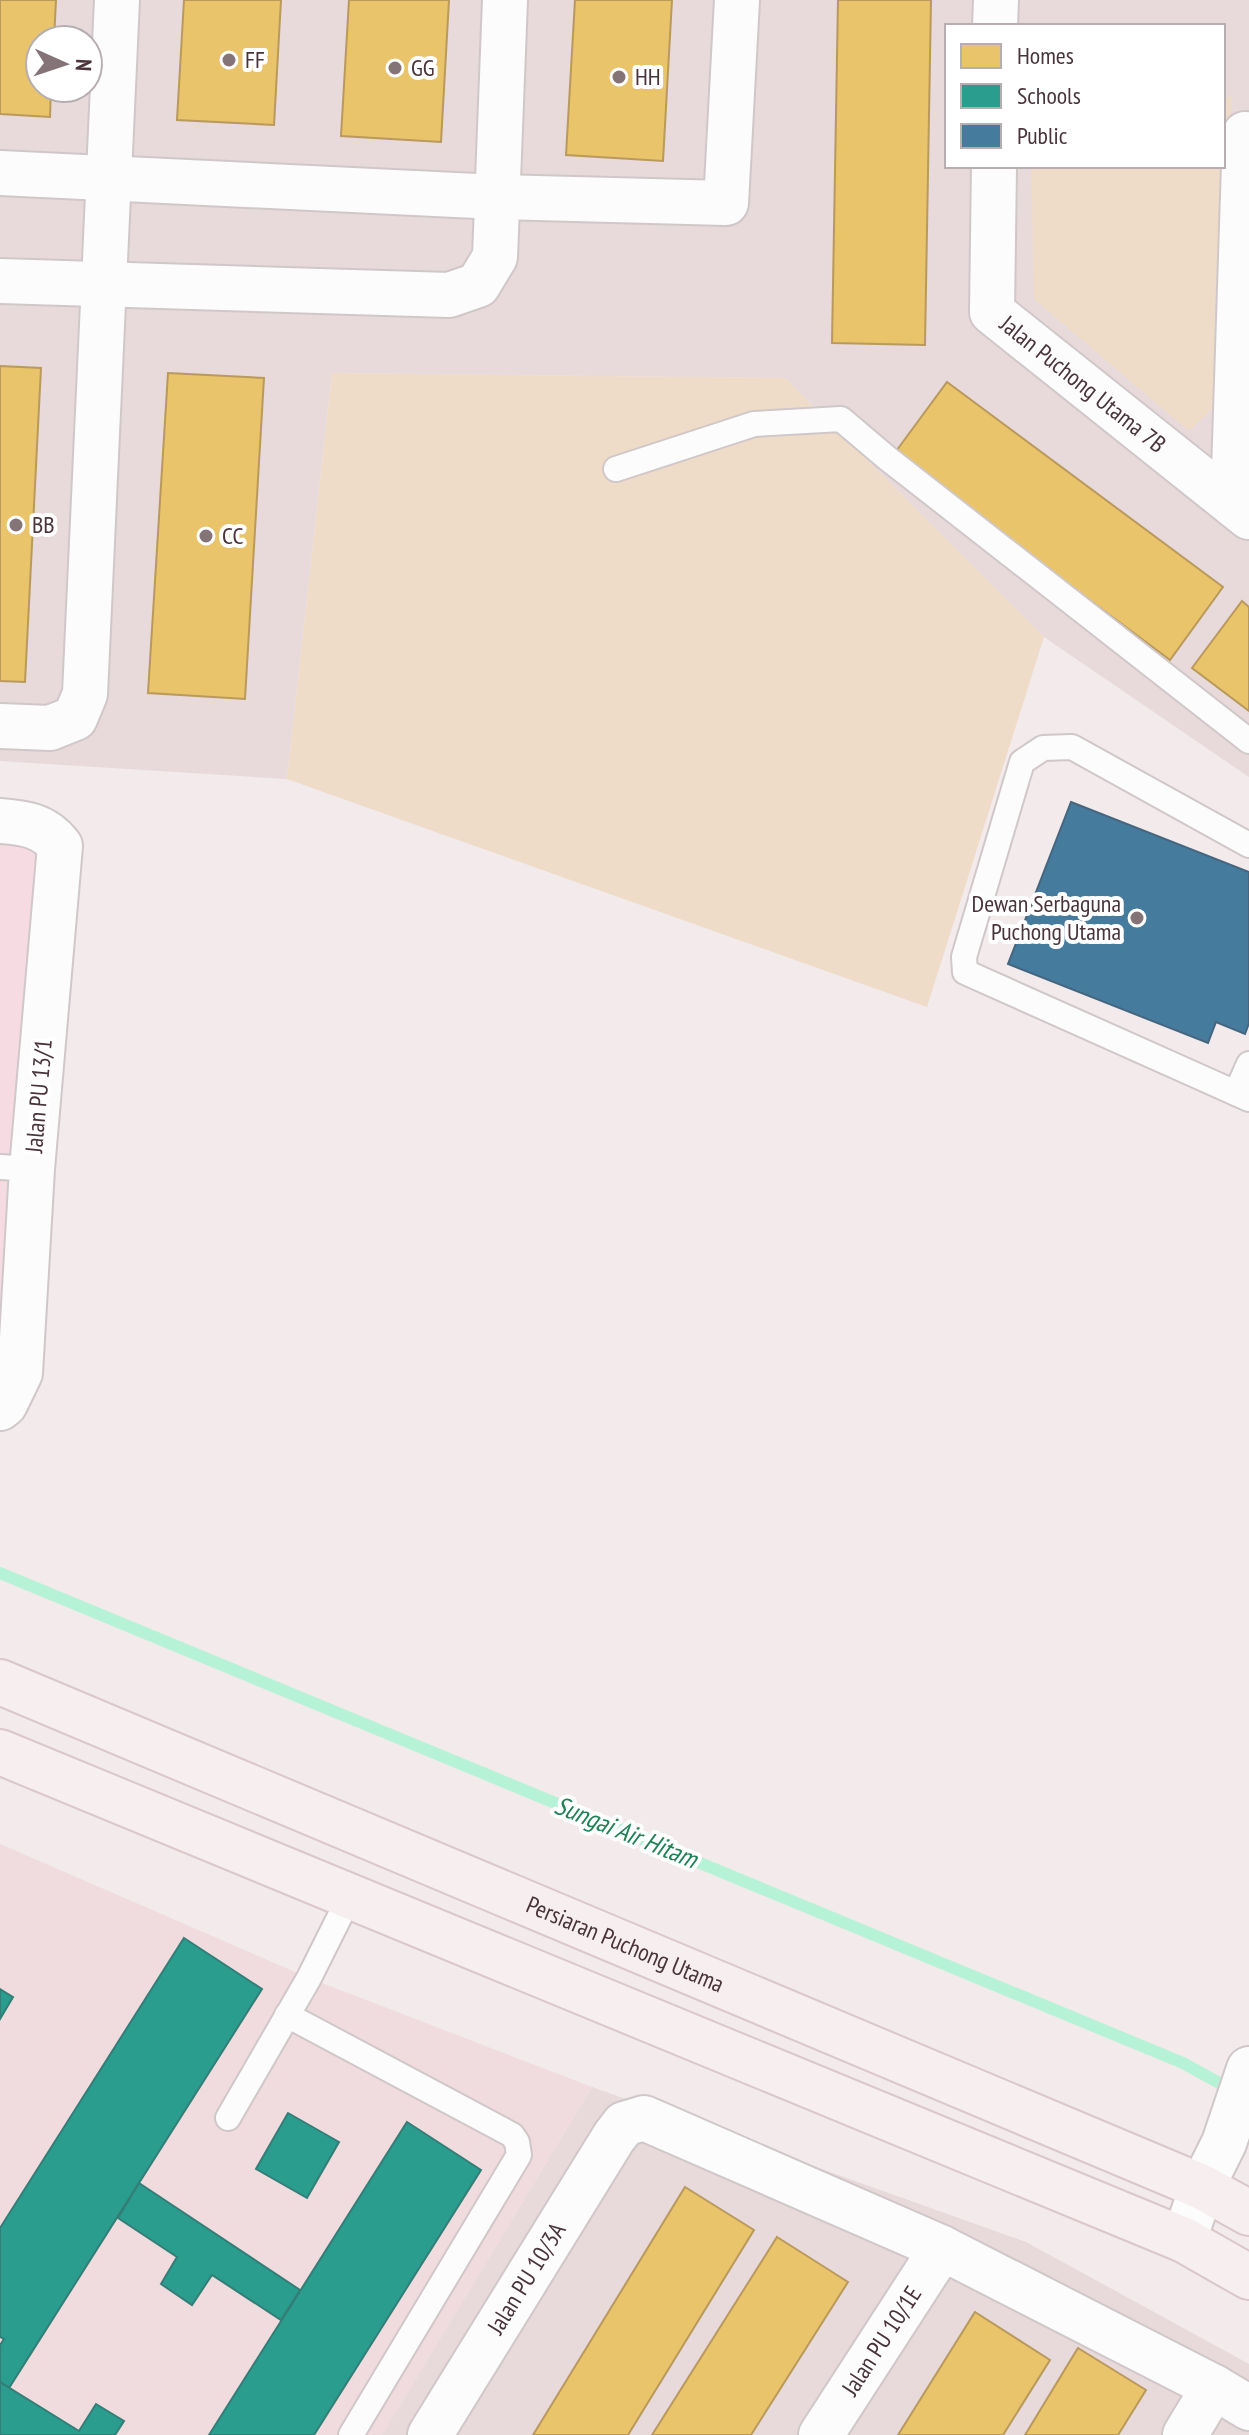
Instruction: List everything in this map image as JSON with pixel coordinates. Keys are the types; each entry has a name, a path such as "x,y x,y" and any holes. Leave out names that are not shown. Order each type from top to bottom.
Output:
{"street":[{"path":"0,726 50,728 75,718 85,694 117,0"},
{"path":"0,281 449,295 478,285 495,257 505,0"},
{"path":"0,173 497,197 726,203 737,0"},
{"path":"995,24 996,0"},
{"path":"1241,510 1245,134"},
{"name":"Jalan Puchong Utama 7B","path":"994,168 992,312 1241,510"},
{"name":"Jalan PU 13/1","path":"0,821 25,823 49,832 60,846 16,1168 20,1373 0,1408"},
{"name":"Persiaran Puchong Utama","path":"0,1682 1202,2187 1249,2213"},
{"path":"0,1752 1184,2240 1249,2277"},
{"path":"1184,2240 1202,2187 1224,2143 1249,2069"},
{"name":"Jalan PU 10/3A","path":"430,2435 624,2124 644,2118 942,2248"},
{"path":"942,2248 1232,2397 1185,2435"},
{"name":"Jalan PU 10/1E","path":"821,2435 942,2248"}],"lane":[{"path":"616,469 754,424 841,419 899,468 1249,741"},
{"path":"1249,845 1072,747 1043,748 1022,762 964,957 965,972 1243,1096 1249,1064"},
{"path":"228,2118 309,1978 350,1896"},
{"path":"287,2015 512,2135 517,2142 519,2155 351,2435"}],"shaded area":[{"path":"0,0 1249,0 1249,777 1044,637 785,378 332,373 287,779 0,761"},
{"path":"1225,97 1232,97 1218,403 1189,431 1034,299 1031,168 1225,168"},
{"path":"332,373 785,378 1044,637 927,1007 287,779"},
{"path":"0,834 37,841 42,860 0,1379"},
{"path":"0,1844 309,1978 592,2087 382,2435 0,2435"},
{"path":"592,2087 1026,2242 1249,2364 1249,2435 382,2435"}],"building: Homes":[{"path":"0,0 56,0 55,24 24,24 24,104 50,104 50,117 0,114"},
{"name":"FF","path":"184,0 281,0 274,125 177,120"},
{"name":"GG","path":"349,0 449,0 441,142 341,136"},
{"name":"HH","path":"575,0 672,0 663,161 566,155"},
{"path":"838,0 931,0 925,345 832,343"},
{"name":"BB","path":"0,366 41,368 25,682 0,681"},
{"name":"CC","path":"168,373 264,378 245,699 148,693"},
{"path":"947,382 1223,587 1170,660 894,454"},
{"path":"1242,601 1249,607 1249,711 1192,668"},
{"path":"685,2187 754,2230 628,2435 533,2435"},
{"path":"777,2237 848,2282 751,2435 652,2435"},
{"path":"975,2312 1050,2360 1003,2435 898,2435"},
{"path":"1078,2348 1146,2390 1118,2435 1025,2435"}],"building: Schools":[{"path":"184,1938 262,1989 9,2388 0,2382 0,2345 4,2339 0,2337 0,2228"},
{"path":"0,1989 13,1997 0,2019"},
{"path":"288,2113 339,2142 307,2198 256,2169"},
{"path":"407,2122 481,2170 314,2435 209,2435"},
{"path":"139,2183 300,2290 281,2320 212,2275 192,2305 161,2284 177,2257 118,2218"},
{"path":"0,2382 79,2431 96,2404 124,2421 115,2435 0,2435"}],"building: Public":[{"name":"Dewan Serbaguna Puchong Utama","path":"1071,802 1249,872 1249,1023 1245,1034 1216,1022 1208,1043 1008,964"}],"waterway":[{"name":"Sungai Air Hitam","path":"0,1573 1183,2063 1232,2090"}],"place":[{"name":"FF","path":"229,60"},
{"name":"GG","path":"395,68"},
{"name":"HH","path":"619,77"},
{"name":"BB","path":"16,525"},
{"name":"CC","path":"206,536"},
{"name":"Dewan Serbaguna Puchong Utama","path":"1137,918"}]}
